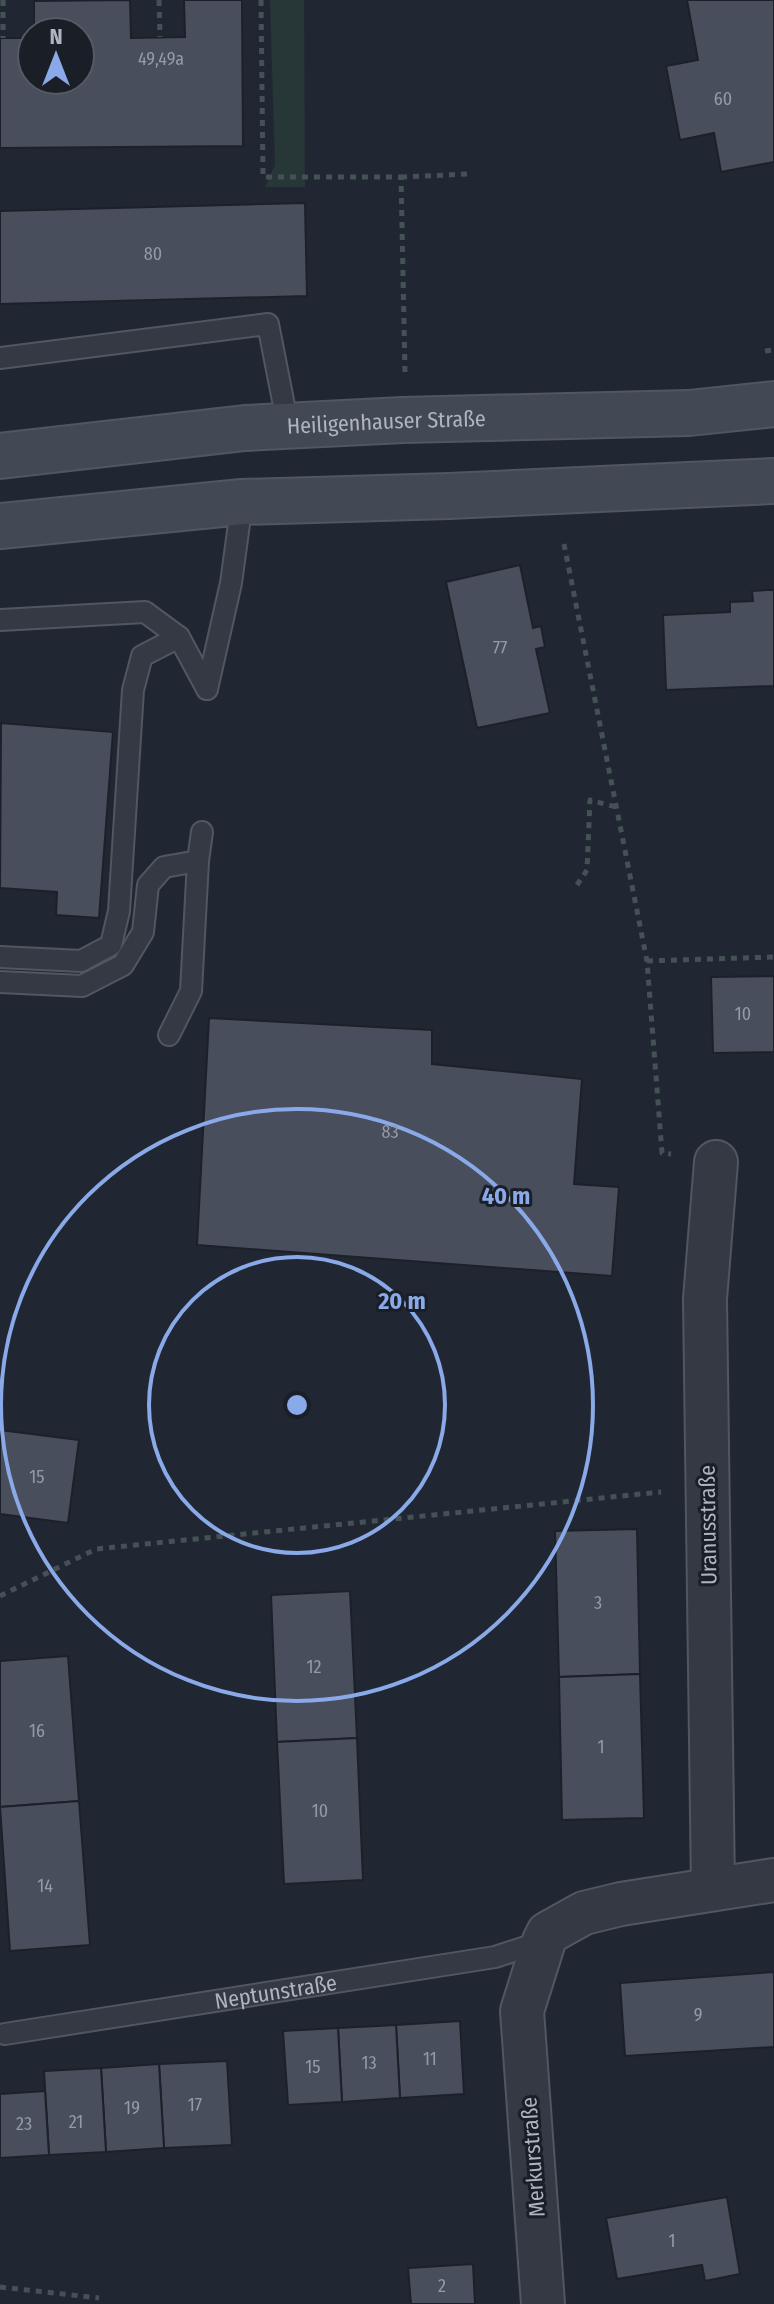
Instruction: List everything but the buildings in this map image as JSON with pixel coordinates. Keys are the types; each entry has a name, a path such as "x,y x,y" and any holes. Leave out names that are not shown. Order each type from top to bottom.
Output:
{"main road":[{"name":"Heiligenhauser Straße","path":"0,456 288,426 689,413 774,404"},
{"path":"0,526 242,502 774,481"}],"street":[{"name":"Uranusstraße","path":"713,1888 705,1299 716,1162"},
{"name":"Neptunstraße","path":"544,1941 548,1933 584,1913 713,1888 774,1880"},
{"name":"Merkurstraße","path":"543,2304 522,2011 544,1941"}],"lane":[{"path":"0,358 268,324 288,426"},
{"path":"0,620 145,612 179,637 207,689 231,583 242,502"},
{"path":"0,957 81,961 111,945 119,911 133,690 142,656 179,637"},
{"path":"169,1035 191,991 202,832"},
{"path":"0,982 82,986 123,965 143,932 148,885 164,867 198,861"},
{"name":"Neptunstraße","path":"5,2034 495,1957 544,1941"}],"path":[{"path":"3,0 3,38"},
{"path":"159,0 160,37"},
{"path":"261,0 263,177 469,174"},
{"path":"401,177 405,375"},
{"path":"765,351 774,350"},
{"path":"564,544 647,961 662,1153 716,1162"},
{"path":"577,885 587,870 590,800 616,807"},
{"path":"647,961 774,957"},
{"path":"0,1596 96,1549 671,1491 707,1493"},
{"path":"0,2287 99,2298"}],"shaded area":[{"path":"270,0 304,0 305,187 265,187 275,165"}]}
